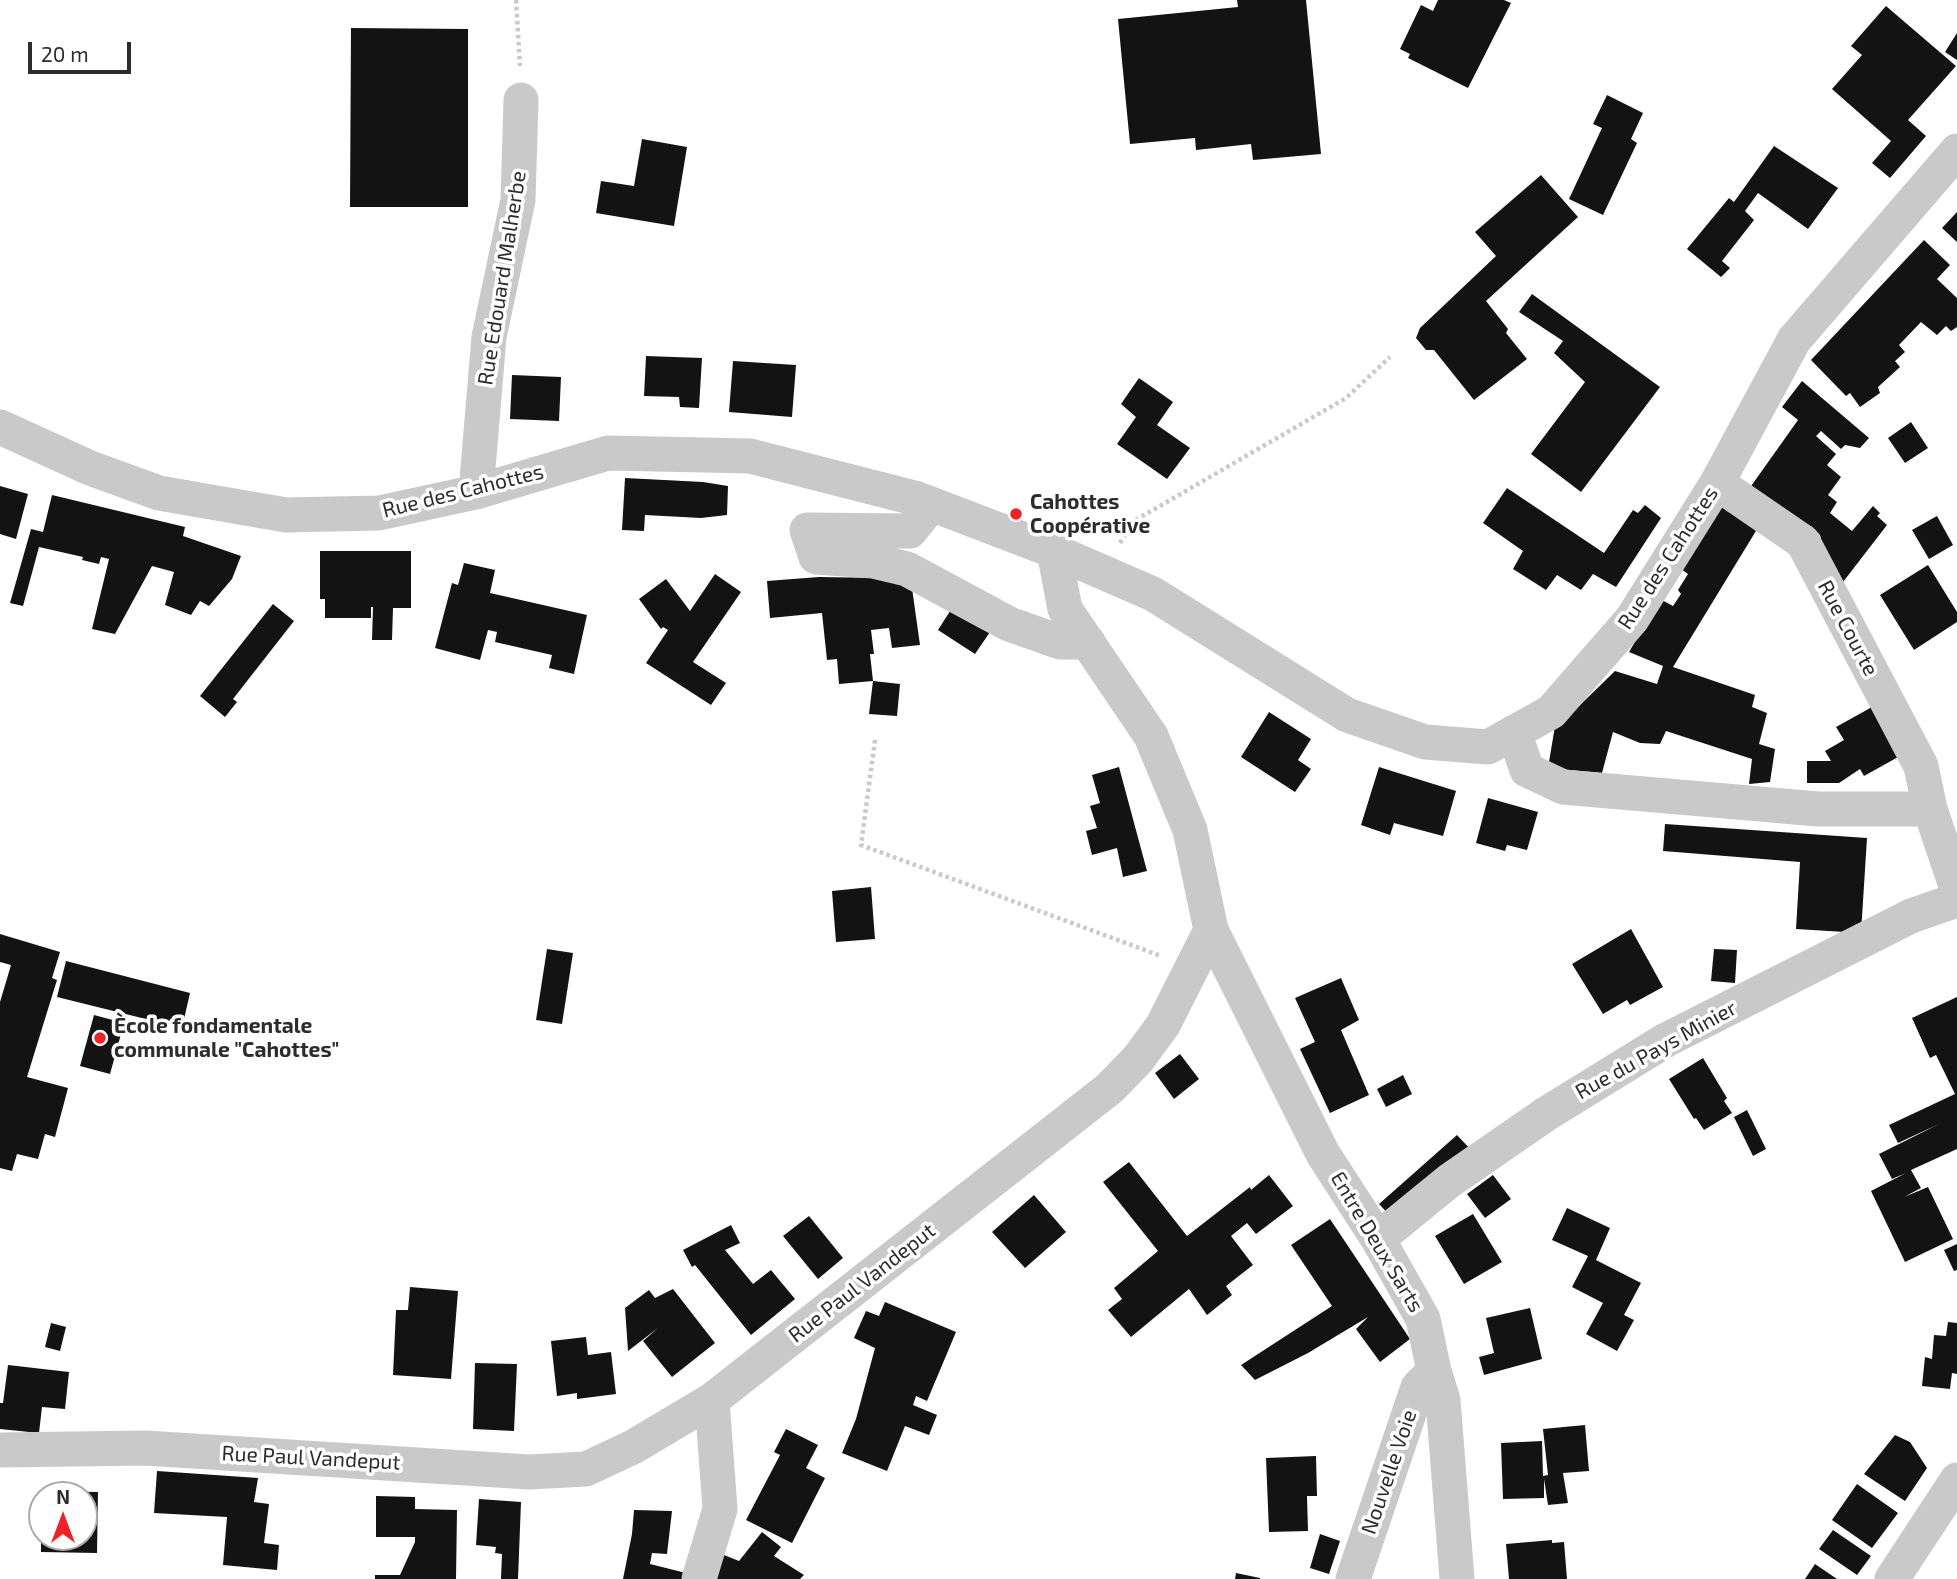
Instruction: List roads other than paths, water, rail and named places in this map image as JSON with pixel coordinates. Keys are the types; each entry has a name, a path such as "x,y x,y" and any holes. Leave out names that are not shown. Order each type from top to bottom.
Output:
{"street":[{"name":"Rue Edouard Malherbe","path":"476,492 489,337 518,200 515,103"},
{"name":"Rue des Cahottes","path":"0,427 90,468 159,493 286,515 379,513 476,492 608,453 750,456 931,505 1055,551 1153,594 1347,715 1425,742 1488,747 1551,712 1632,619 1717,483 1794,340 1957,151"},
{"name":"Rue Courte","path":"1717,483 1803,542 1921,766 1930,809"},
{"path":"931,505 910,531 807,530 816,556 873,561 907,569 1009,624 1060,642 1087,642"},
{"path":"1055,551 1065,609 1151,736 1190,830 1211,930"},
{"path":"1514,732 1527,770 1563,787 1818,809 1930,809 1957,889"},
{"name":"Rue du Pays Minier","path":"1378,1239 1460,1173 1546,1114 1666,1040 1910,916 1957,900"},
{"name":"Rue Paul Vandeput","path":"0,1450 145,1448 529,1472 586,1469 633,1447 712,1400 1110,1088 1138,1059 1163,1025 1211,930"},
{"name":"Entre Deux Sarts","path":"1211,930 1323,1154 1378,1239 1423,1319 1443,1400 1457,1579"},
{"name":"Nouvelle Voie","path":"1353,1579 1418,1387 1434,1371"},
{"path":"699,1579 720,1509 712,1400"},
{"path":"1892,1579 1957,1480"}],"place":[{"name":"Cahottes Coopérative","path":"1016,514"},
{"name":"Ècole fondamentale communale \"Cahottes\"","path":"100,1038"}]}
